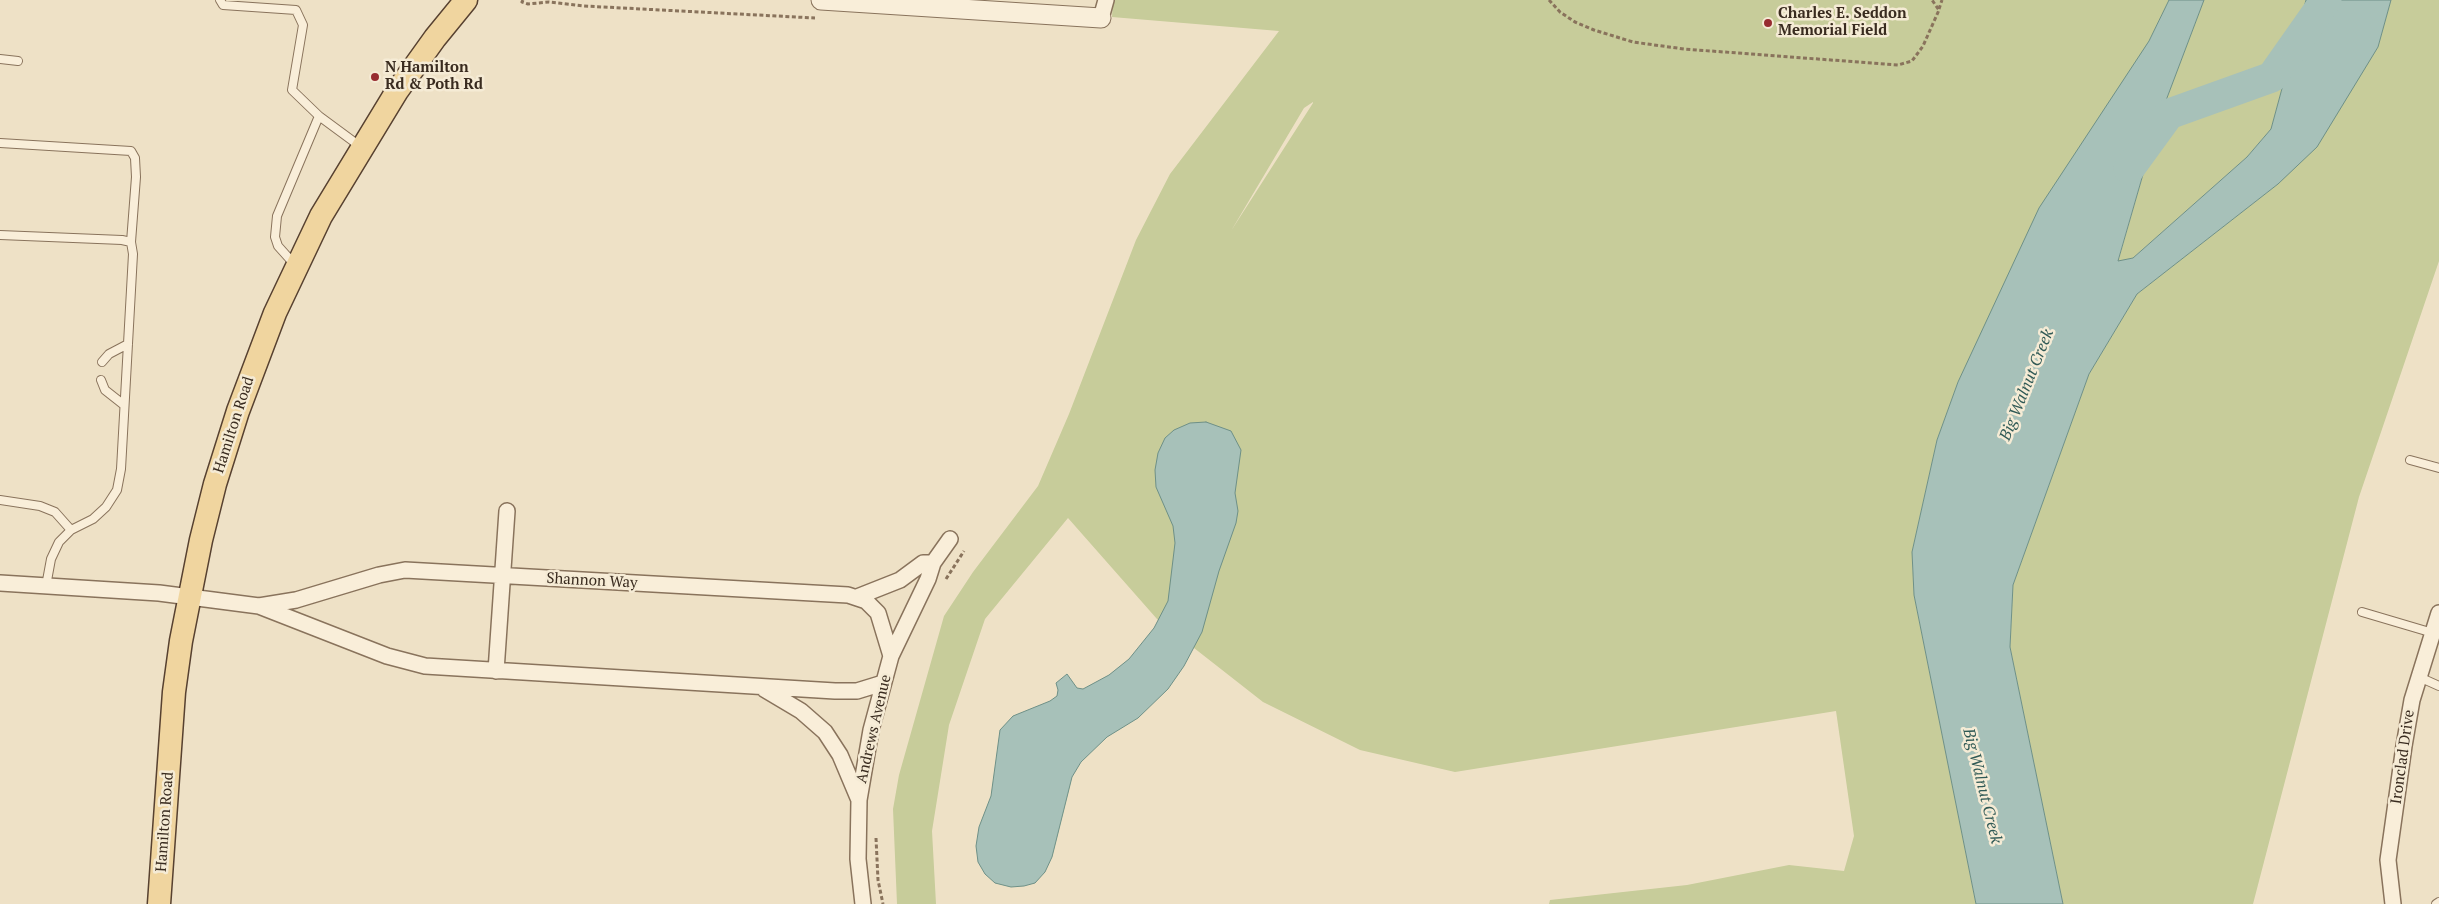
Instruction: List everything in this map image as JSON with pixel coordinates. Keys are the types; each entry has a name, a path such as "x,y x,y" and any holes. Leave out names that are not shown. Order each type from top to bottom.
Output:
{"main road":[{"name":"Hamilton Road","path":"159,904 174,692 190,596 215,484 255,360 321,216 361,147 434,38 466,0"}],"street":[{"path":"821,0 1103,9"},
{"path":"496,671 507,511"},
{"name":"Andrews Avenue","path":"863,904 858,859 859,800 867,748 891,656 928,579 933,563 950,539"},
{"path":"857,597 900,580 923,563 933,563"},
{"name":"Shannon Way","path":"260,606 304,598 378,575 406,570 857,597"},
{"name":"Shannon Way","path":"0,583 190,596 260,606 407,662 438,667 847,691 866,689 883,683"},
{"path":"857,597 872,606 878,613 891,656"},
{"name":"Ironclad Drive","path":"2393,904 2388,860 2404,746 2412,700 2439,613"},
{"name":"Shannon Way","path":"758,686 788,702 813,720 825,732 840,755 859,800"}],"lane":[{"path":"220,0 224,5 296,10 303,25 292,90 319,116 361,147"},
{"path":"0,59 18,61"},
{"path":"296,267 278,246 275,237 277,216 319,116"},
{"path":"0,143 131,151 135,158 136,177 131,242 133,254 117,490 106,507 93,519 71,530 59,542 51,559 46,586"},
{"path":"0,235 122,240 131,242"},
{"path":"102,362 109,354 128,344"},
{"path":"101,380 105,390 124,405"},
{"path":"2410,460 2439,468"},
{"path":"0,500 40,506 55,512 71,530"},
{"path":"2362,612 2433,633"},
{"path":"2419,676 2439,686"}],"path":[{"path":"1549,0 1560,12 1575,22 1633,42 1684,49 1898,65 1912,61 1918,55 1942,0"},
{"path":"1932,0 1939,10"},
{"path":"876,834 882,904"}],"green space":[{"path":"1113,0 2169,0 2149,41 1958,382 1937,440 1912,552 1914,595 1976,904 1549,904 1550,900 1687,885 1789,865 1844,871 1854,836 1836,711 1455,772 1360,750 1263,702 1157,619 1068,518 985,619 949,725 932,831 936,904 897,904 893,809 899,775 944,616 973,572 1038,486 1069,414 1136,240 1170,174 1279,31 1112,17","holes":["1313,103 1231,231 1304,108"]},
{"path":"2204,0 2306,0 2271,129 2247,157 2133,258 2118,262 2159,119"},
{"path":"2391,0 2439,0 2439,261 2359,497 2253,904 2063,904 2010,647 2013,585 2089,374 2137,294 2278,184 2378,47"}],"water":[{"path":"2169,0 2204,0 2159,119 2118,261 2133,258 2247,157 2271,129 2306,0 2391,0 2378,47 2317,147 2278,184 2137,294 2089,374 2013,585 2010,647 2063,904 1976,904 1914,595 1912,552 1937,440 1958,382 2039,208 2149,41"},
{"path":"1206,422 1231,431 1241,450 1235,493 1238,511 1236,523 1219,571 1202,632 1184,666 1168,689 1138,718 1107,737 1081,762 1072,777 1052,857 1045,872 1035,883 1024,886 1011,887 995,883 985,874 978,862 976,846 979,827 991,796 1000,730 1013,716 1050,701 1057,696 1056,683 1067,674 1077,688 1083,689 1109,675 1129,659 1154,628 1168,601 1175,543 1173,526 1156,487 1155,470 1158,453 1165,438 1174,430 1190,423"}],"waterway":[{"name":"Big Walnut Creek","path":"2129,169 2169,114 2272,77 2326,0"}],"place":[{"name":"Charles E. Seddon Memorial Field","path":"1768,23"},
{"name":"N Hamilton Rd & Poth Rd","path":"375,77"}]}
